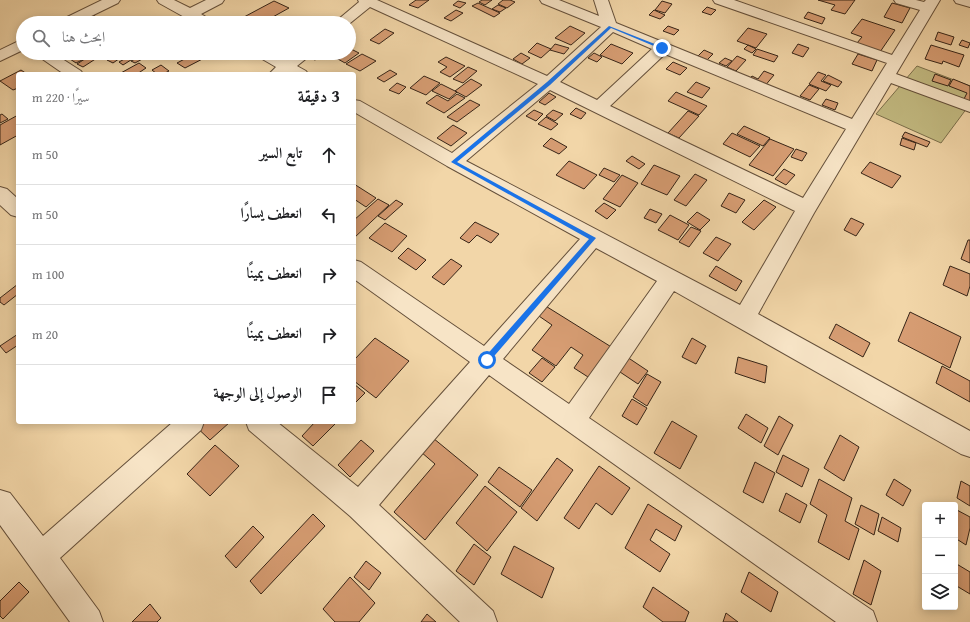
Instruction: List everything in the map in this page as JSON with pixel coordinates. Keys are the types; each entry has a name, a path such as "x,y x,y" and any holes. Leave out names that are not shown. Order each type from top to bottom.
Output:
{"street":[{"path":"80,16 113,0"},
{"path":"164,0 194,16"},
{"path":"190,14 218,0"},
{"path":"349,16 368,0 549,84 807,208"},
{"path":"547,0 857,127"},
{"path":"601,0 610,27"},
{"path":"720,0 896,61"},
{"path":"744,318 807,208 930,4 901,0"},
{"path":"961,0 970,3"},
{"path":"453,162 549,84 610,27"},
{"path":"0,56 16,48"},
{"path":"599,108 662,48"},
{"path":"54,60 72,72"},
{"path":"272,60 289,72 299,60"},
{"path":"887,76 970,107"},
{"path":"356,106 453,162 744,318 970,444"},
{"path":"0,194 16,208"},
{"path":"360,506 593,238"},
{"path":"357,275 487,360 862,622"},
{"path":"573,420 670,278"},
{"path":"41,556 190,424"},
{"path":"260,424 360,506 482,622"},
{"path":"0,503 41,556 88,622"}],"shaded area":[{"path":"917,66 970,86 970,104 941,143 876,114"}],"building":[{"path":"416,0 429,0 418,8 409,5"},
{"path":"482,0 492,0 485,5 479,2"},
{"path":"503,0 515,2 507,8 498,4"},
{"path":"818,0 855,0 845,14 831,10 835,5"},
{"path":"274,1 289,8 275,16 246,16"},
{"path":"458,1 466,3 460,8 453,5"},
{"path":"662,1 672,4 665,13 655,10"},
{"path":"478,3 500,13 494,17 472,6"},
{"path":"892,3 910,8 902,23 884,17"},
{"path":"498,5 506,8 500,12 492,9"},
{"path":"707,7 716,10 711,15 702,12"},
{"path":"456,10 463,13 451,21 444,18"},
{"path":"654,10 665,15 660,19 649,15"},
{"path":"808,12 825,18 822,24 804,18"},
{"path":"862,19 895,30 880,52 857,43 862,37 851,33"},
{"path":"570,26 585,33 571,45 555,38"},
{"path":"668,26 679,30 674,35 663,31"},
{"path":"748,28 767,34 756,48 737,41"},
{"path":"385,29 394,33 379,44 370,40"},
{"path":"938,32 954,37 951,45 935,40"},
{"path":"962,40 970,43 968,48 959,45"},
{"path":"537,43 551,49 541,58 528,52"},
{"path":"555,44 569,48 564,54 550,50"},
{"path":"611,44 633,53 622,64 600,55"},
{"path":"798,44 809,48 803,57 792,53"},
{"path":"748,45 756,49 752,53 744,49"},
{"path":"931,45 964,55 959,67 943,61 942,64 925,59"},
{"path":"757,49 778,56 774,62 753,55"},
{"path":"704,50 713,54 707,60 698,56"},
{"path":"521,53 530,58 522,64 513,59"},
{"path":"594,53 602,57 597,62 588,58"},
{"path":"362,54 376,61 360,71 346,64 352,60 356,60 356,58"},
{"path":"858,54 877,60 872,71 852,64"},
{"path":"737,56 746,60 736,71 727,67"},
{"path":"446,57 465,66 450,77 440,72 447,67 438,62"},
{"path":"725,58 732,61 726,66 719,63"},
{"path":"72,60 82,60 76,63"},
{"path":"83,60 94,60 83,67 77,64"},
{"path":"107,60 117,60 113,63"},
{"path":"123,60 131,60 123,65 119,62"},
{"path":"133,60 140,60 135,63 131,61"},
{"path":"183,60 200,60 185,68 177,63"},
{"path":"340,60 349,60 345,63"},
{"path":"673,62 687,68 680,75 666,69"},
{"path":"139,63 146,68 140,72 123,72"},
{"path":"161,65 169,71 154,72 152,70"},
{"path":"468,67 477,71 463,83 453,79"},
{"path":"390,70 397,74 384,82 377,78"},
{"path":"764,71 774,75 764,87 748,81 752,76 758,79"},
{"path":"818,72 826,75 821,81 831,85 826,91 809,84"},
{"path":"16,73 16,89 13,90 0,81"},
{"path":"935,74 951,80 948,86 932,81"},
{"path":"828,75 842,82 838,87 823,81"},
{"path":"424,76 440,83 426,95 410,88"},
{"path":"471,79 482,85 466,97 455,91"},
{"path":"953,79 970,86 970,102 964,99 967,93 949,86"},
{"path":"696,82 710,88 702,98 687,92"},
{"path":"397,83 406,87 399,94 389,90"},
{"path":"441,84 457,92 449,99 432,91"},
{"path":"809,85 819,89 810,100 800,96"},
{"path":"676,92 707,106 699,115 668,101"},
{"path":"549,93 556,97 545,105 539,102"},
{"path":"457,94 465,98 444,113 426,103 437,95 448,101"},
{"path":"826,99 838,103 835,110 822,105"},
{"path":"470,100 480,105 457,122 447,117"},
{"path":"576,108 586,113 581,119 570,114"},
{"path":"534,110 543,114 536,121 526,116"},
{"path":"553,110 563,114 555,121 546,116"},
{"path":"688,111 699,116 679,138 668,133"},
{"path":"2,114 8,119 0,123 0,115"},
{"path":"16,116 16,136 0,145 0,125"},
{"path":"546,117 558,124 551,130 538,124"},
{"path":"453,125 467,133 451,146 437,138"},
{"path":"744,126 770,138 763,146 737,134"},
{"path":"905,132 930,142 927,147 902,137"},
{"path":"732,133 760,146 750,157 723,144"},
{"path":"551,138 567,147 559,154 543,146"},
{"path":"902,138 916,143 914,150 900,145"},
{"path":"770,139 794,149 773,176 749,165"},
{"path":"796,149 807,153 802,161 791,157"},
{"path":"632,156 645,164 639,169 626,161"},
{"path":"569,161 597,175 584,189 556,175"},
{"path":"870,162 901,176 892,188 861,173"},
{"path":"654,165 680,176 667,195 641,184"},
{"path":"604,168 620,175 614,182 599,175"},
{"path":"784,169 795,175 786,185 775,179"},
{"path":"695,174 707,180 686,206 674,200"},
{"path":"622,175 638,183 620,207 603,199"},
{"path":"356,185 376,198 366,207 356,200"},
{"path":"729,193 745,200 736,213 721,206"},
{"path":"378,199 389,205 356,236 356,218"},
{"path":"396,200 403,204 385,220 378,216"},
{"path":"764,200 776,207 754,230 742,222"},
{"path":"604,203 616,210 607,219 595,211"},
{"path":"650,209 662,214 656,223 644,218"},
{"path":"697,212 710,220 700,230 687,222"},
{"path":"670,215 689,225 678,240 658,230"},
{"path":"851,218 864,224 856,236 844,230"},
{"path":"475,222 499,234 491,243 477,235 469,243 460,238"},
{"path":"385,223 407,236 392,252 369,238"},
{"path":"691,227 701,231 689,247 679,242"},
{"path":"716,237 731,244 718,261 703,253"},
{"path":"968,240 970,240 970,263 961,259"},
{"path":"408,248 426,260 416,270 398,258"},
{"path":"451,259 462,266 444,285 432,277"},
{"path":"716,266 742,281 736,291 709,276"},
{"path":"950,266 970,274 970,286 967,296 943,285"},
{"path":"16,286 16,296 4,305 0,302 0,298"},
{"path":"544,305 621,353 599,384 574,368 583,355 571,347 556,366 532,350 552,325 536,314"},
{"path":"910,312 961,337 950,368 898,341"},
{"path":"836,324 870,343 863,357 829,338"},
{"path":"16,335 16,346 6,353 0,346"},
{"path":"375,338 409,361 376,398 356,383 356,358"},
{"path":"692,338 706,346 696,364 682,357"},
{"path":"627,357 648,371 638,384 617,370"},
{"path":"738,357 767,366 765,383 735,373"},
{"path":"542,358 555,367 542,382 529,373"},
{"path":"942,366 970,381 970,402 936,383"},
{"path":"647,374 661,382 647,406 633,397"},
{"path":"356,386 365,393 356,402"},
{"path":"632,399 647,408 637,425 622,416"},
{"path":"746,414 768,428 761,443 738,428"},
{"path":"779,416 793,425 778,455 764,446"},
{"path":"672,421 697,436 680,469 654,453"},
{"path":"193,424 228,424 210,440"},
{"path":"313,424 335,424 313,446 302,436"},
{"path":"840,435 859,447 844,481 824,468"},
{"path":"433,438 478,475 425,540 394,512 435,464 421,452"},
{"path":"361,440 374,451 350,477 338,465"},
{"path":"215,445 239,466 210,496 187,474"},
{"path":"783,455 809,469 802,487 776,472"},
{"path":"557,458 573,470 537,521 521,508"},
{"path":"755,462 775,473 763,503 743,492"},
{"path":"599,466 630,488 612,515 596,503 579,529 564,518"},
{"path":"499,467 532,490 520,507 488,482"},
{"path":"819,479 852,498 845,521 859,529 849,560 818,542 827,515 810,504"},
{"path":"894,479 911,490 903,506 886,495"},
{"path":"961,481 970,486 970,506 957,498"},
{"path":"485,486 517,512 487,551 456,523"},
{"path":"786,493 807,505 800,523 779,511"},
{"path":"648,504 682,526 675,541 656,529 650,540 670,554 660,572 625,548"},
{"path":"861,505 879,514 874,535 855,524"},
{"path":"958,511 970,517 970,528 966,545 958,540"},
{"path":"313,514 325,526 261,594 250,581"},
{"path":"882,517 901,528 898,542 878,531"},
{"path":"253,526 264,537 236,568 225,556"},
{"path":"474,544 491,557 474,585 456,571"},
{"path":"514,546 554,568 542,598 501,574"},
{"path":"864,560 881,571 871,605 853,594"},
{"path":"366,561 381,573 369,590 354,577"},
{"path":"958,565 970,572 970,594 958,587"},
{"path":"749,572 778,592 771,612 741,592"},
{"path":"350,577 375,603 359,622 335,622 323,609"},
{"path":"19,582 29,592 3,619 0,616 0,601"},
{"path":"653,587 689,612 685,622 663,622 643,607"},
{"path":"150,604 161,618 157,622 132,622"},
{"path":"726,613 738,622 723,622"},
{"path":"427,614 436,622 421,622"}],"route":[{"path":"487,360 593,238 453,162 549,84 610,27 662,48"}]}
